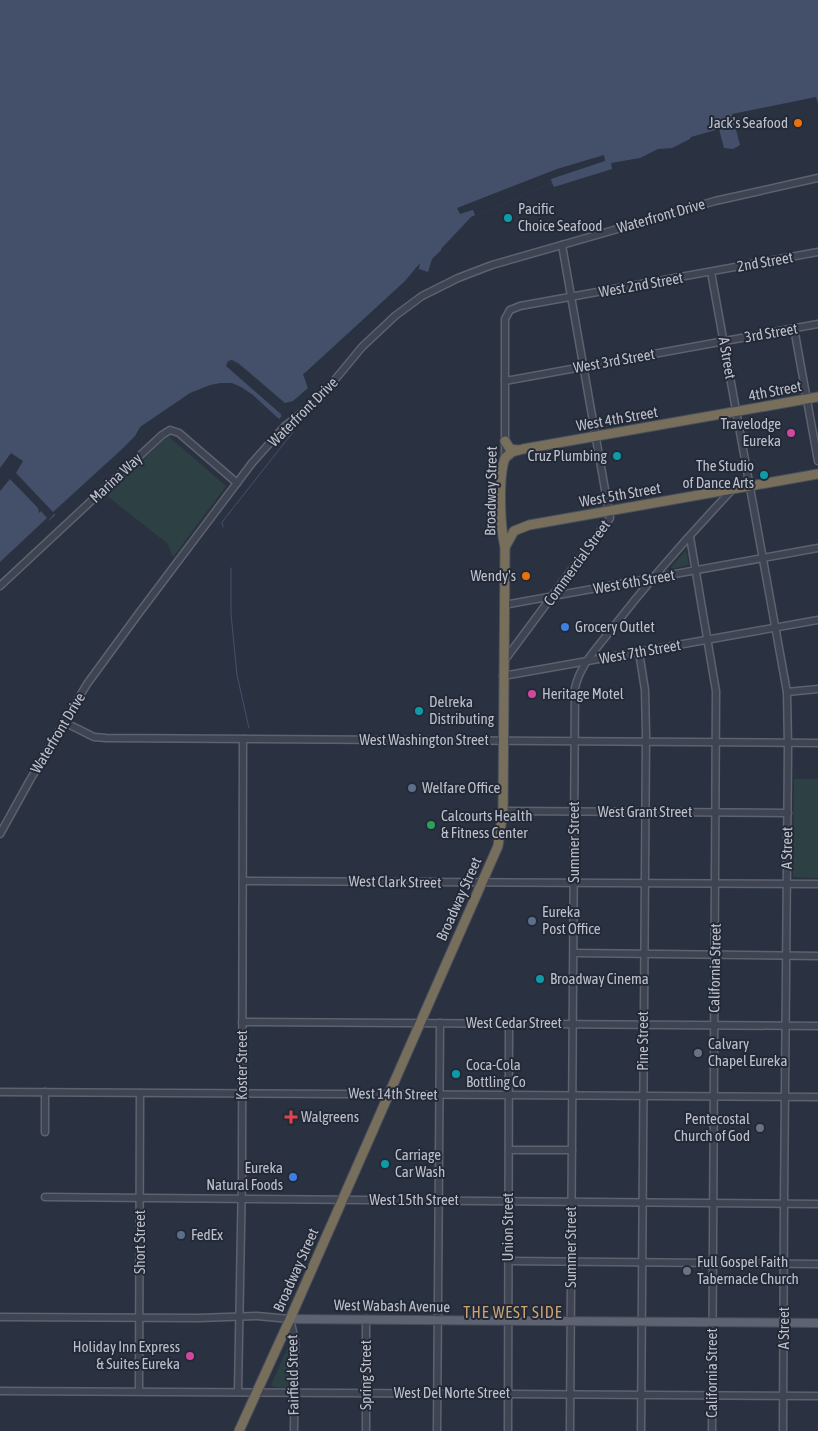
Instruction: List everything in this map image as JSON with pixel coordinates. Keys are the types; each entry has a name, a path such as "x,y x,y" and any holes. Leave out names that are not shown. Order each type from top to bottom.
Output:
{"highway":[{"name":"4th Street","path":"737,412 818,396"},
{"name":"West 4th Street","path":"505,458 508,454 518,450 737,412"},
{"path":"505,441 510,448 518,450"},
{"name":"Broadway Street","path":"239,1431 498,846 503,811 504,547 501,529 502,472 505,458"},
{"name":"West 5th Street","path":"524,526 818,474"},
{"path":"502,503 510,524 517,527 524,526"},
{"path":"504,547 514,531 524,526"}],"main road":[{"name":"West Wabash Avenue","path":"290,1318 438,1321 818,1323"}],"street":[{"name":"Waterfront Drive","path":"0,834 64,722 104,661 252,463 285,426 319,398 362,347 406,307 422,296 458,278 492,265 715,200 818,178"},
{"name":"Commercial Street","path":"503,662 610,520 610,510 562,244"},
{"name":"2nd Street","path":"711,272 818,252"},
{"name":"West 2nd Street","path":"571,298 711,272"},
{"name":"A Street","path":"711,272 788,692 783,1431"},
{"name":"Broadway Street","path":"505,458 504,319 508,312 516,307 571,298"},
{"name":"3rd Street","path":"724,341 818,324"},
{"path":"794,328 818,462"},
{"name":"West 3rd Street","path":"505,381 724,341"},
{"name":"Marina Way","path":"0,586 162,435 170,430 179,433 237,483"},
{"name":"Summer Street","path":"570,1431 575,688 577,679 588,661 653,578 733,489"},
{"name":"California Street","path":"690,537 716,691 712,1431"},
{"name":"West 6th Street","path":"504,605 818,548"},
{"name":"West 7th Street","path":"503,676 818,620"},
{"name":"Pine Street","path":"639,652 645,690 646,741 641,1431"},
{"path":"788,692 818,689"},
{"name":"West Washington Street","path":"64,722 94,737 818,742"},
{"name":"Koster Street","path":"238,1391 242,1093 243,739"},
{"name":"West Grant Street","path":"503,811 788,813"},
{"name":"West Clark Street","path":"243,881 818,884"},
{"path":"574,953 818,956"},
{"name":"West Cedar Street","path":"242,1022 818,1026"},
{"path":"437,1431 440,1023"},
{"name":"Union Street","path":"508,1431 509,1023"},
{"name":"West 14th Street","path":"0,1092 818,1097"},
{"path":"45,1092 45,1132"},
{"name":"Short Street","path":"139,1391 140,1093"},
{"path":"509,1150 572,1150"},
{"name":"West 15th Street","path":"45,1197 818,1204"},
{"path":"508,1261 818,1264"},
{"name":"West Wabash Avenue","path":"0,1317 239,1318 257,1316 290,1318"},
{"name":"Fairfield Street","path":"290,1318 295,1340 294,1431"},
{"name":"Spring Street","path":"366,1319 366,1431"},
{"name":"West Del Norte Street","path":"0,1391 257,1391 818,1396"}],"shaded area":[{"path":"168,436 226,486 173,557 168,544 106,495"},
{"path":"686,550 689,565 671,569 671,567"},
{"path":"794,779 818,779 818,878 793,877"},
{"path":"288,1347 291,1347 290,1388 274,1387 271,1385"}],"water":[{"path":"0,0 818,0 818,104 816,97 732,114 740,145 733,149 724,148 719,129 691,137 672,148 658,149 640,158 611,163 612,169 554,187 552,183 476,216 432,259 428,272 419,269 304,374 308,389 298,399 286,405 237,364 230,362 228,366 283,415 279,419 240,387 211,387 192,396 156,422 0,566"}],"pier":[{"path":"604,155 605,161 551,179 552,183 476,216 458,236 441,249 475,215 473,210 460,214 457,208 557,169"},
{"path":"420,263 418,273 307,373 310,389 293,405 287,406 282,404 237,364 230,362 229,366 284,414 281,417 281,414 226,366 228,361 232,360 238,363 285,403 293,401 308,388 303,374 405,281"},
{"path":"221,383 232,383 241,387 253,395 279,419 274,419 261,405 239,390 229,388 212,390 193,398 153,426 73,500 56,515 54,514 47,525 0,568 0,562 47,518 41,511 39,513 38,508 10,479 0,491 0,468 11,453 23,461 16,473 53,512 121,450 135,436 140,427 190,393"}],"waterway":[{"path":"223,527 222,522 293,432 293,429"},
{"path":"231,568 231,614 237,675 249,728"}],"place":[{"name":"Jack's Seafood","path":"798,123"},
{"name":"Pacific Choice Seafood","path":"508,218"},
{"name":"Travelodge Eureka","path":"791,433"},
{"name":"Cruz Plumbing","path":"617,456"},
{"name":"The Studio of Dance Arts","path":"764,475"},
{"name":"Wendy's","path":"526,576"},
{"name":"Grocery Outlet","path":"565,627"},
{"name":"Heritage Motel","path":"532,694"},
{"name":"Delreka Distributing","path":"419,711"},
{"name":"Welfare Office","path":"412,788"},
{"name":"Calcourts Health & Fitness Center","path":"431,825"},
{"name":"Eureka Post Office","path":"532,921"},
{"name":"Broadway Cinema","path":"540,979"},
{"name":"Calvary Chapel Eureka","path":"698,1053"},
{"name":"Coca-Cola Bottling Co","path":"456,1074"},
{"name":"Walgreens","path":"291,1117"},
{"name":"Pentecostal Church of God","path":"760,1128"},
{"name":"Carriage Car Wash","path":"385,1164"},
{"name":"Eureka Natural Foods","path":"293,1177"},
{"name":"FedEx","path":"181,1235"},
{"name":"Full Gospel Faith Tabernacle Church","path":"687,1271"},
{"name":"Holiday Inn Express & Suites Eureka","path":"190,1356"}],"district":[{"name":"THE WEST SIDE","path":"513,1312"}]}
